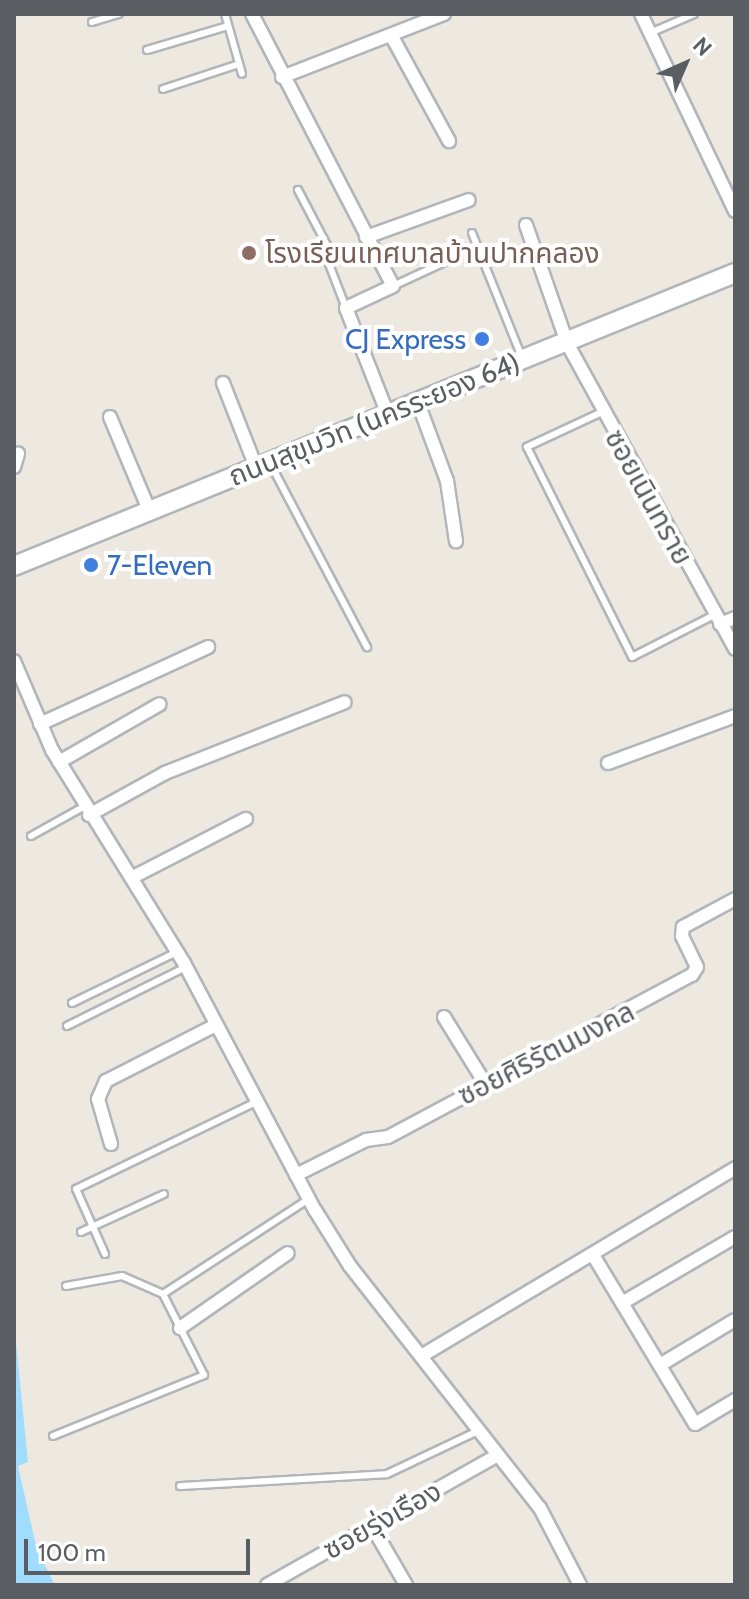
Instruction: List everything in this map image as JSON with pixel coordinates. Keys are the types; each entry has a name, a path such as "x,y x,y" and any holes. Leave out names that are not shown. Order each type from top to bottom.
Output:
{"street":[{"path":"252,14 393,286 346,308 387,412"},
{"path":"282,77 444,14"},
{"path":"641,14 735,211"},
{"path":"391,35 449,141"},
{"path":"366,237 469,200"},
{"name":"ซอยเนินทราย","path":"526,225 567,343 602,412 735,649"},
{"name":"ถนนสุขุมวิท (นครระยอง 64)","path":"14,566 735,273"},
{"path":"223,383 263,464"},
{"path":"417,400 447,481 456,541"},
{"path":"110,417 149,510"},
{"path":"717,620 735,618"},
{"path":"40,724 208,647"},
{"path":"14,661 59,762 186,967 309,1199 350,1266 423,1355 478,1431 540,1508 580,1585"},
{"path":"87,811 165,773 345,702"},
{"path":"59,762 160,704"},
{"path":"608,763 735,716"},
{"path":"133,877 246,819"},
{"name":"ซอยศิริรัตนมงคล","path":"296,1175 366,1140 388,1137 692,975 697,967 682,936 683,927 735,899"},
{"path":"444,1017 485,1083"},
{"path":"111,1144 98,1099 106,1081 216,1025"},
{"path":"423,1355 735,1168"},
{"path":"622,1303 735,1237"},
{"path":"180,1328 288,1253"},
{"path":"593,1255 695,1424 735,1400"},
{"path":"660,1365 735,1320"},
{"name":"ซอยรุ่งเรือง","path":"267,1585 498,1455"},
{"path":"373,1528 406,1585"}],"lane":[{"path":"92,22 119,14"},
{"path":"225,14 242,74"},
{"path":"650,33 694,14"},
{"path":"147,50 228,26"},
{"path":"163,89 239,64"},
{"path":"298,190 330,251 329,264 346,308"},
{"path":"472,233 522,359"},
{"path":"393,286 447,261"},
{"path":"602,412 527,447 632,657 717,620"},
{"path":"263,464 367,647"},
{"path":"31,836 87,811"},
{"path":"72,1003 177,952"},
{"path":"67,1026 186,967"},
{"path":"105,1254 76,1189 258,1101"},
{"path":"81,1232 164,1194"},
{"path":"163,1294 309,1199"},
{"path":"53,1436 204,1375 163,1294 122,1276 66,1286"},
{"path":"180,1486 387,1474 478,1431"}],"water":[{"path":"14,1322 28,1462 18,1466 37,1550 55,1585 14,1585"}],"place":[{"name":"โรงเรียนเทศบาลบ้านปากคลอง","path":"249,253"},
{"name":"CJ Express","path":"482,339"},
{"name":"7-Eleven","path":"91,565"}]}
